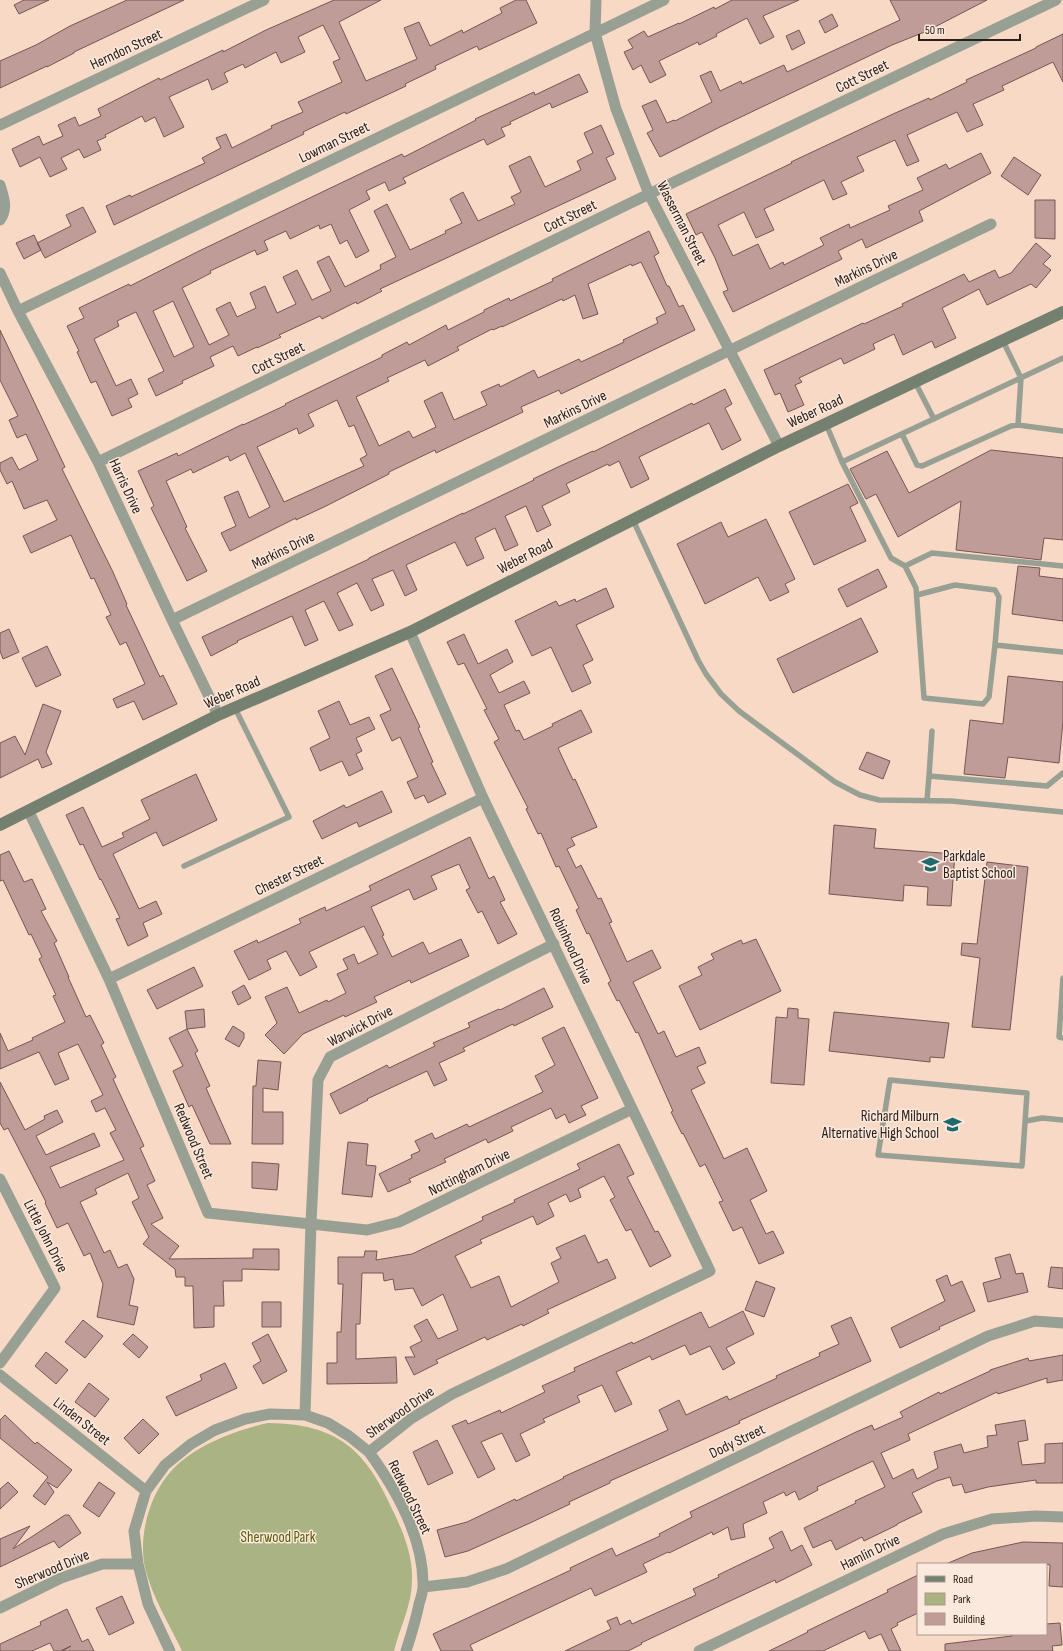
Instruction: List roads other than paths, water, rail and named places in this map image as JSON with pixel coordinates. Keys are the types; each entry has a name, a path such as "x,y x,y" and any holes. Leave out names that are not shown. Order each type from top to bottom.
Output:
{"main road":[{"name":"Weber Road","path":"0,825 29,812 218,715 410,632 779,446 1063,312"}],"street":[{"name":"Herndon Street","path":"0,125 264,0"},
{"name":"Wasserman Street","path":"596,0 595,33 616,109 649,194 779,446"},
{"name":"Lowman Street","path":"18,311 664,0"},
{"name":"Cott Street","path":"98,462 649,194 1056,0"},
{"path":"0,185 6,202 3,216 0,220"},
{"name":"Markins Drive","path":"172,620 991,224"},
{"name":"Harris Drive","path":"0,274 98,462 218,715"},
{"name":"Robinhood Drive","path":"410,632 483,798 710,1271"},
{"name":"Chester Street","path":"109,979 483,798"},
{"name":"Redwood Street","path":"29,812 109,979 208,1213 311,1223"},
{"name":"Warwick Drive","path":"311,1223 318,1080 330,1057 554,944"},
{"name":"Nottingham Drive","path":"311,1223 367,1230 399,1222 632,1109"},
{"name":"Little John Drive","path":"0,1179 55,1288 0,1363"},
{"path":"305,1415 311,1223"},
{"name":"Sherwood Drive","path":"0,1608 61,1578 102,1564 138,1564 134,1531 146,1491 165,1465 190,1444 215,1430 245,1419 270,1414 305,1415 328,1423 350,1436 369,1452 412,1418 452,1394 710,1271"},
{"name":"Dody Street","path":"423,1587 467,1582 506,1569 988,1336 1036,1321 1063,1323"},
{"name":"Linden Street","path":"0,1375 146,1491"},
{"name":"Redwood Street","path":"369,1452 386,1476 414,1533 420,1563 423,1587 415,1622 406,1651"},
{"name":"Hamlin Drive","path":"699,1651 943,1534 992,1519 1036,1516 1063,1517"},
{"path":"138,1564 148,1604 170,1651"}],"lane":[{"path":"1003,340 1021,378 1018,425"},
{"path":"842,462 1063,358"},
{"path":"915,382 934,419"},
{"path":"826,424 842,462 892,558 904,566 916,588 924,698 983,704 989,697 995,645 999,597 995,590 955,585 917,595"},
{"path":"902,434 917,465 922,466 1011,426 1018,425 1063,431"},
{"path":"633,520 698,660 706,674 721,694 834,782 860,795 879,800 951,801 1063,812"},
{"path":"904,566 932,552 1063,566"},
{"path":"995,645 1063,652"},
{"path":"184,866 289,817 235,708"},
{"path":"927,800 932,731"},
{"path":"929,776 1047,786 1063,772"},
{"path":"1063,978 1059,1037 1063,1038"},
{"path":"890,1080 1027,1093 1026,1121 1022,1166 878,1155 890,1080"},
{"path":"1026,1121 1042,1118 1063,1120"}],"place":[{"name":"Parkdale Baptist School","path":"930,865"},
{"name":"Richard Milburn Alternative High School","path":"952,1125"}],"park label":[{"name":"Sherwood Park","path":"278,1537"}]}
